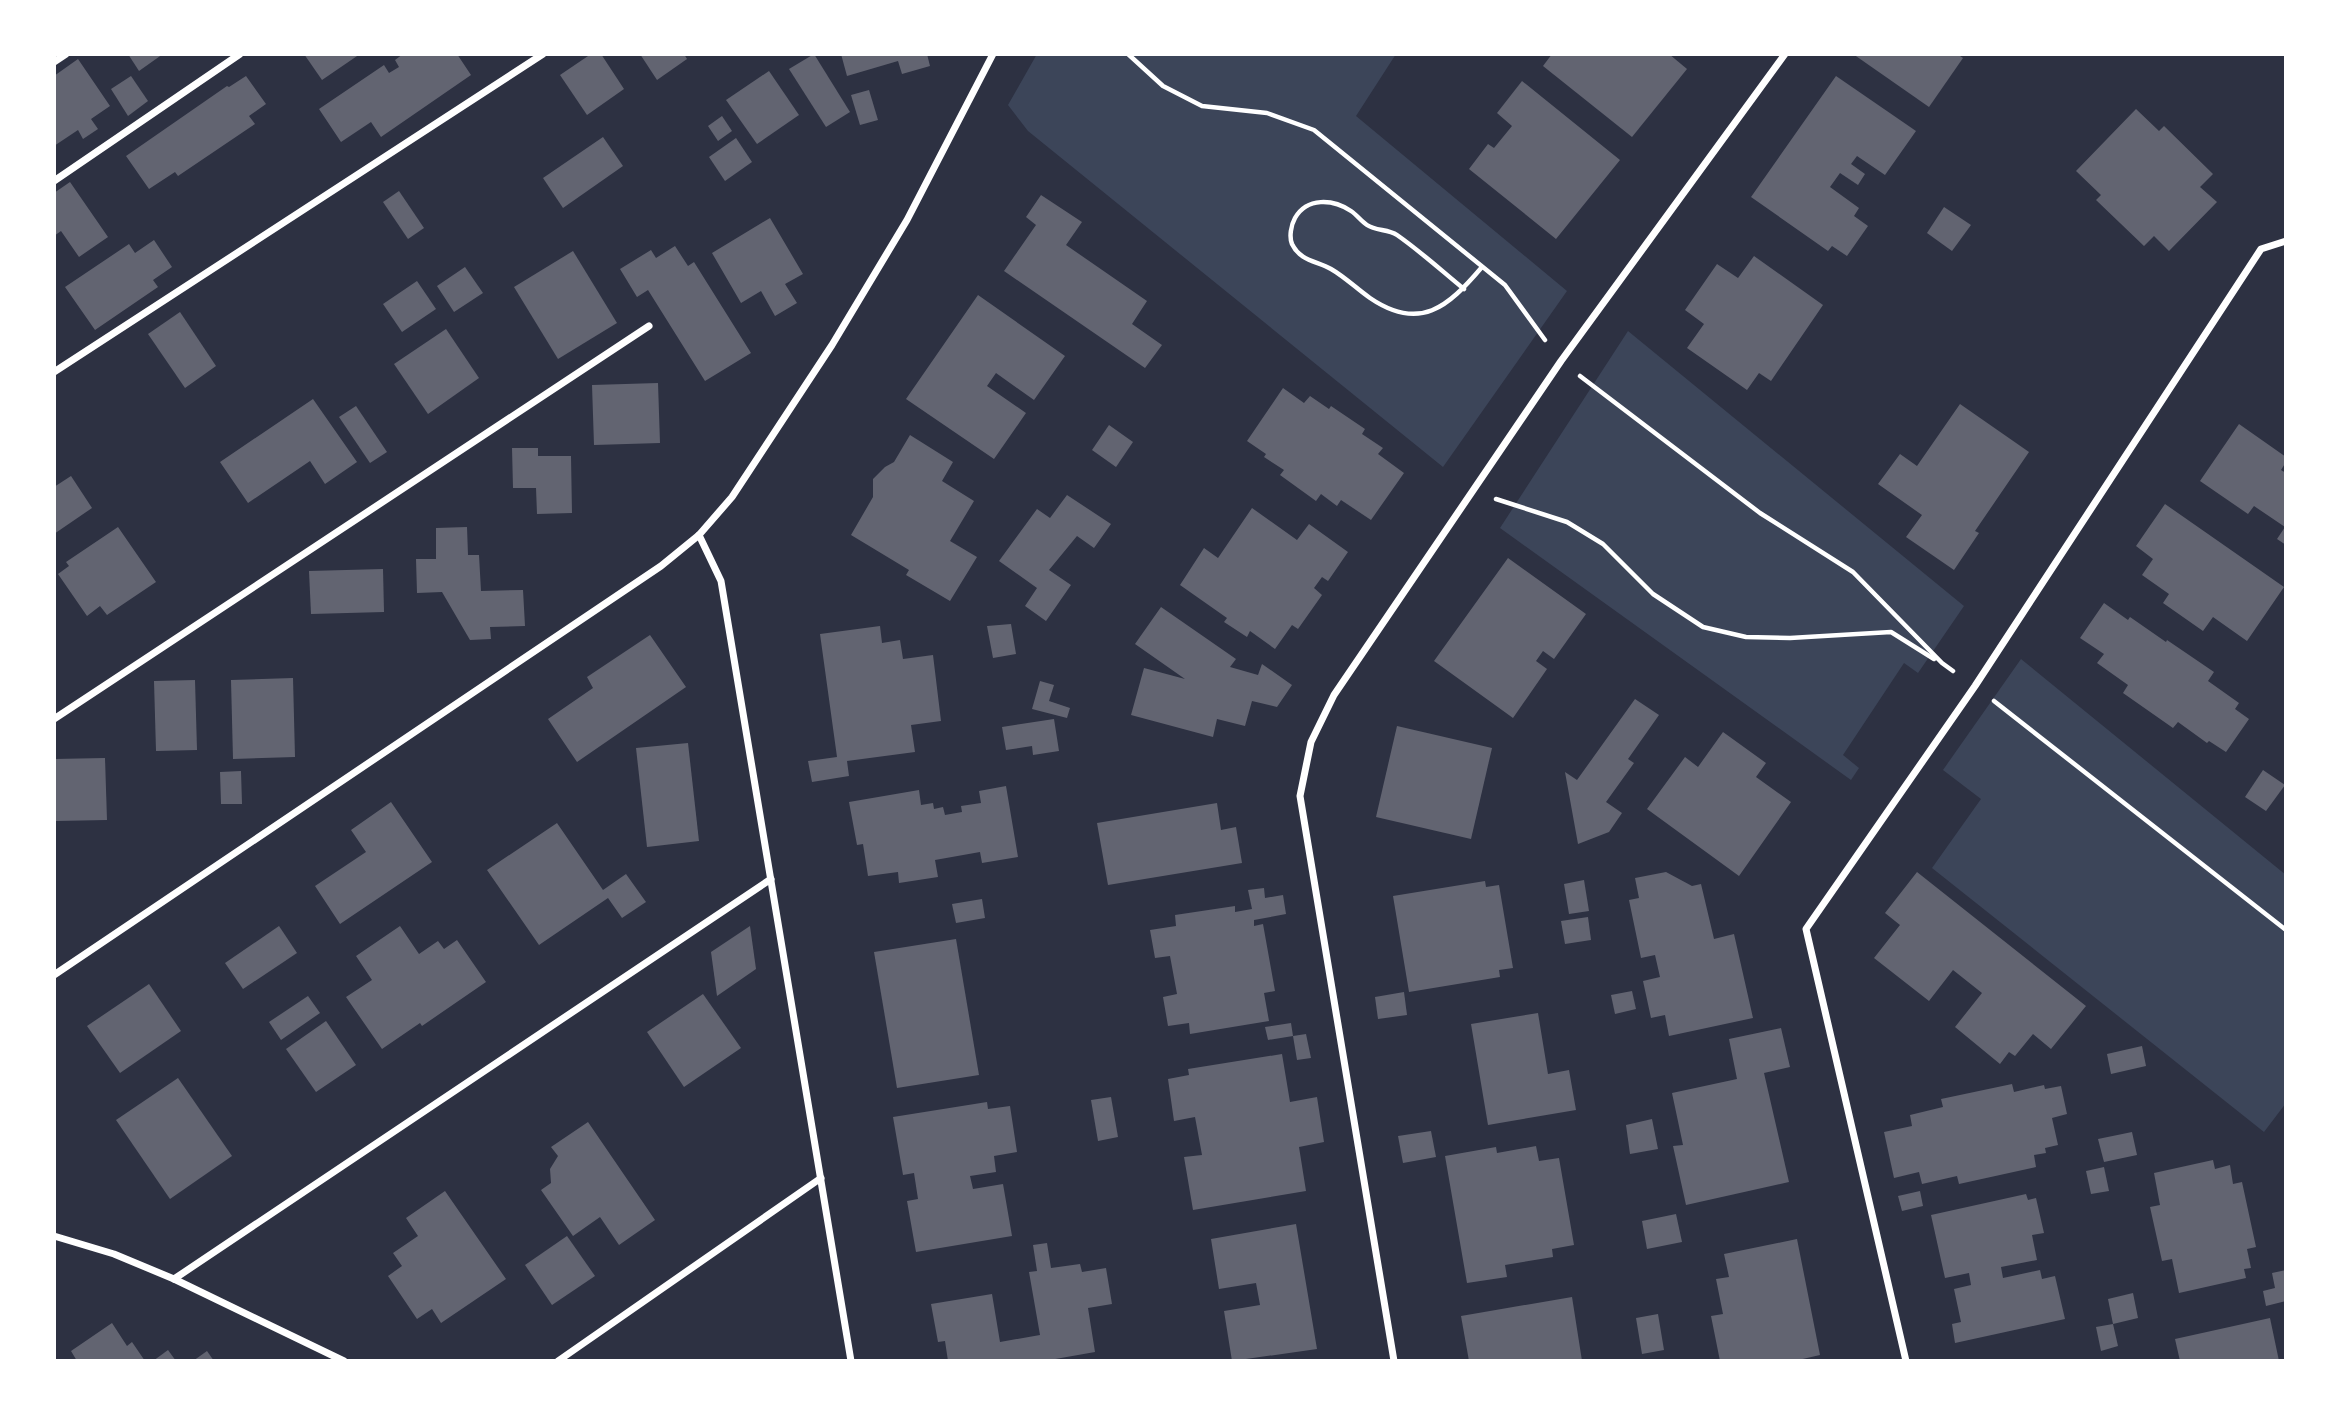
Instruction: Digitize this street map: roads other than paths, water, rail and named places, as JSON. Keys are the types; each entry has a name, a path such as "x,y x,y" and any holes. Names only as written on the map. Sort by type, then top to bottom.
{"street":[{"path":"54,62 66,54"},
{"path":"54,181 240,54"},
{"path":"54,372 543,54"},
{"path":"54,975 661,566 699,535 732,497 832,345 907,220 993,54"},
{"path":"1394,1361 1300,796 1311,742 1334,695 1560,361 1785,54"},
{"path":"1906,1361 1806,929 1975,686 2261,249 2286,242"},
{"path":"54,719 649,326"},
{"path":"699,535 721,581 851,1361"},
{"path":"174,1279 771,879"},
{"path":"558,1361 821,1178"},
{"path":"54,1236 114,1254 174,1279 344,1361"}]}
